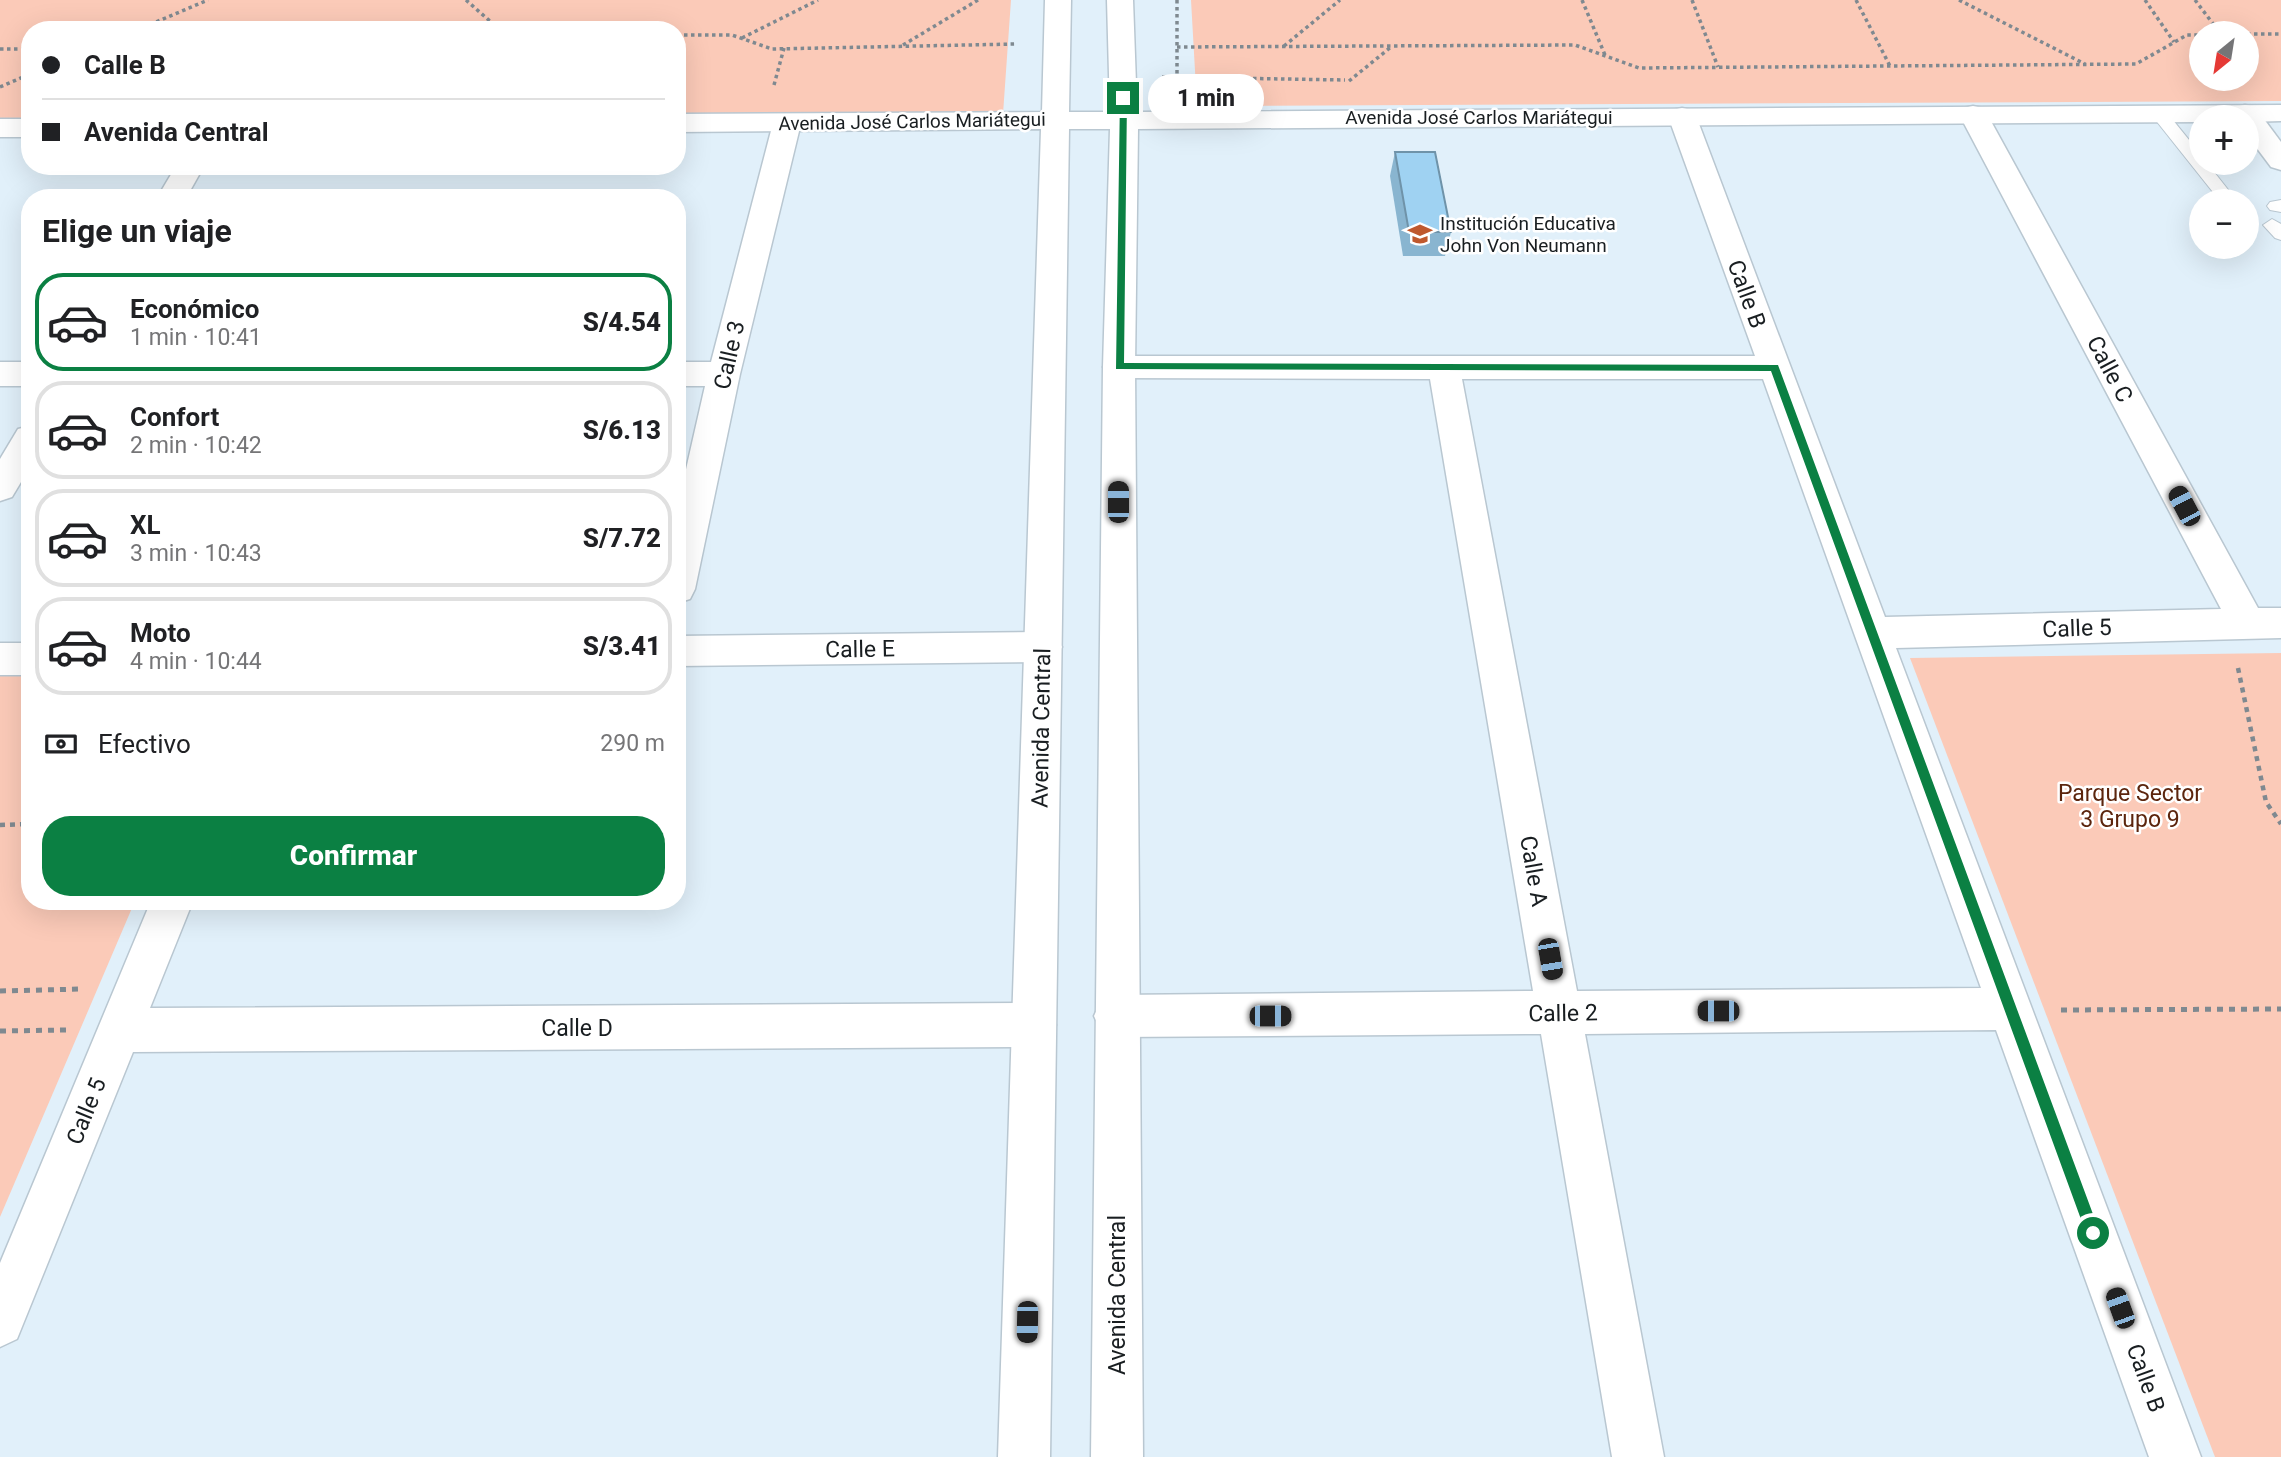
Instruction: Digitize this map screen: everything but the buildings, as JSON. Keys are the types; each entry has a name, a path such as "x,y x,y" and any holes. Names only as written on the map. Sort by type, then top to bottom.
{"street":[{"name":"Avenida Central","path":"1024,1457 1058,0"},
{"name":"Avenida Central","path":"1117,1457 1119,367 1124,120 1120,0"},
{"name":"Avenida José Carlos Mariátegui","path":"686,123 2189,113"},
{"name":"Avenida José Carlos Mariátegui","path":"2259,113 2281,113"},
{"name":"Calle C","path":"1973,114 2264,623"},
{"name":"Calle B","path":"1682,116 2175,1457"},
{"name":"Calle 3","path":"686,548 724,374 787,123"},
{"path":"0,128 21,128"},
{"path":"2259,132 2281,161"},
{"path":"1119,367 1774,368"},
{"name":"Calle A","path":"1444,367 1638,1457"},
{"path":"0,374 21,374"},
{"path":"686,374 724,374"},
{"path":"0,488 21,453"},
{"name":"Calle 5","path":"1872,633 2264,623"},
{"name":"Calle E","path":"686,651 1043,647"},
{"path":"0,659 21,659"},
{"name":"Calle 5","path":"0,1322 169,910"},
{"name":"Calle 2","path":"1116,1016 2010,1009"},
{"name":"Calle D","path":"120,1030 1034,1025"}],"lane":[{"path":"2158,113 2219,189"}],"path":[{"path":"158,21 208,0"},
{"path":"466,0 490,21"},
{"path":"741,38 818,0"},
{"path":"901,46 978,0"},
{"path":"1177,0 1177,119"},
{"path":"1284,46 1340,0"},
{"path":"1582,0 1605,56"},
{"path":"1692,0 1718,67"},
{"path":"1856,0 1890,66"},
{"path":"1959,0 2086,64"},
{"path":"2145,0 2174,42"},
{"path":"2196,0 2211,21"},
{"path":"2259,34 2281,34"},
{"path":"686,35 732,35 772,49 1020,44"},
{"path":"1177,47 1575,45 1639,68 2136,64 2189,35"},
{"path":"0,49 21,49"},
{"path":"0,87 21,79"},
{"path":"2264,623 2236,658 2266,802 2281,824"},
{"path":"0,825 21,824"},
{"path":"0,990 137,988"},
{"path":"2010,1009 2281,1009"},
{"path":"0,1031 120,1030"}],"green space":[{"path":"0,0 1011,0 1003,114 686,116 686,21 21,21 21,118 0,118"},
{"path":"1191,0 2281,0 2281,101 1197,106"},
{"name":"Parque Sector 3 Grupo 9","path":"2281,653 2281,1457 2215,1457 1910,658"},
{"path":"0,670 21,670 21,910 131,910 0,1217"}],"place":[{"name":"Institución Educativa John Von Neumann","path":"1420,234"}],"route":[{"path":"1123,98 1119,367 1774,368 2093,1233"}]}
